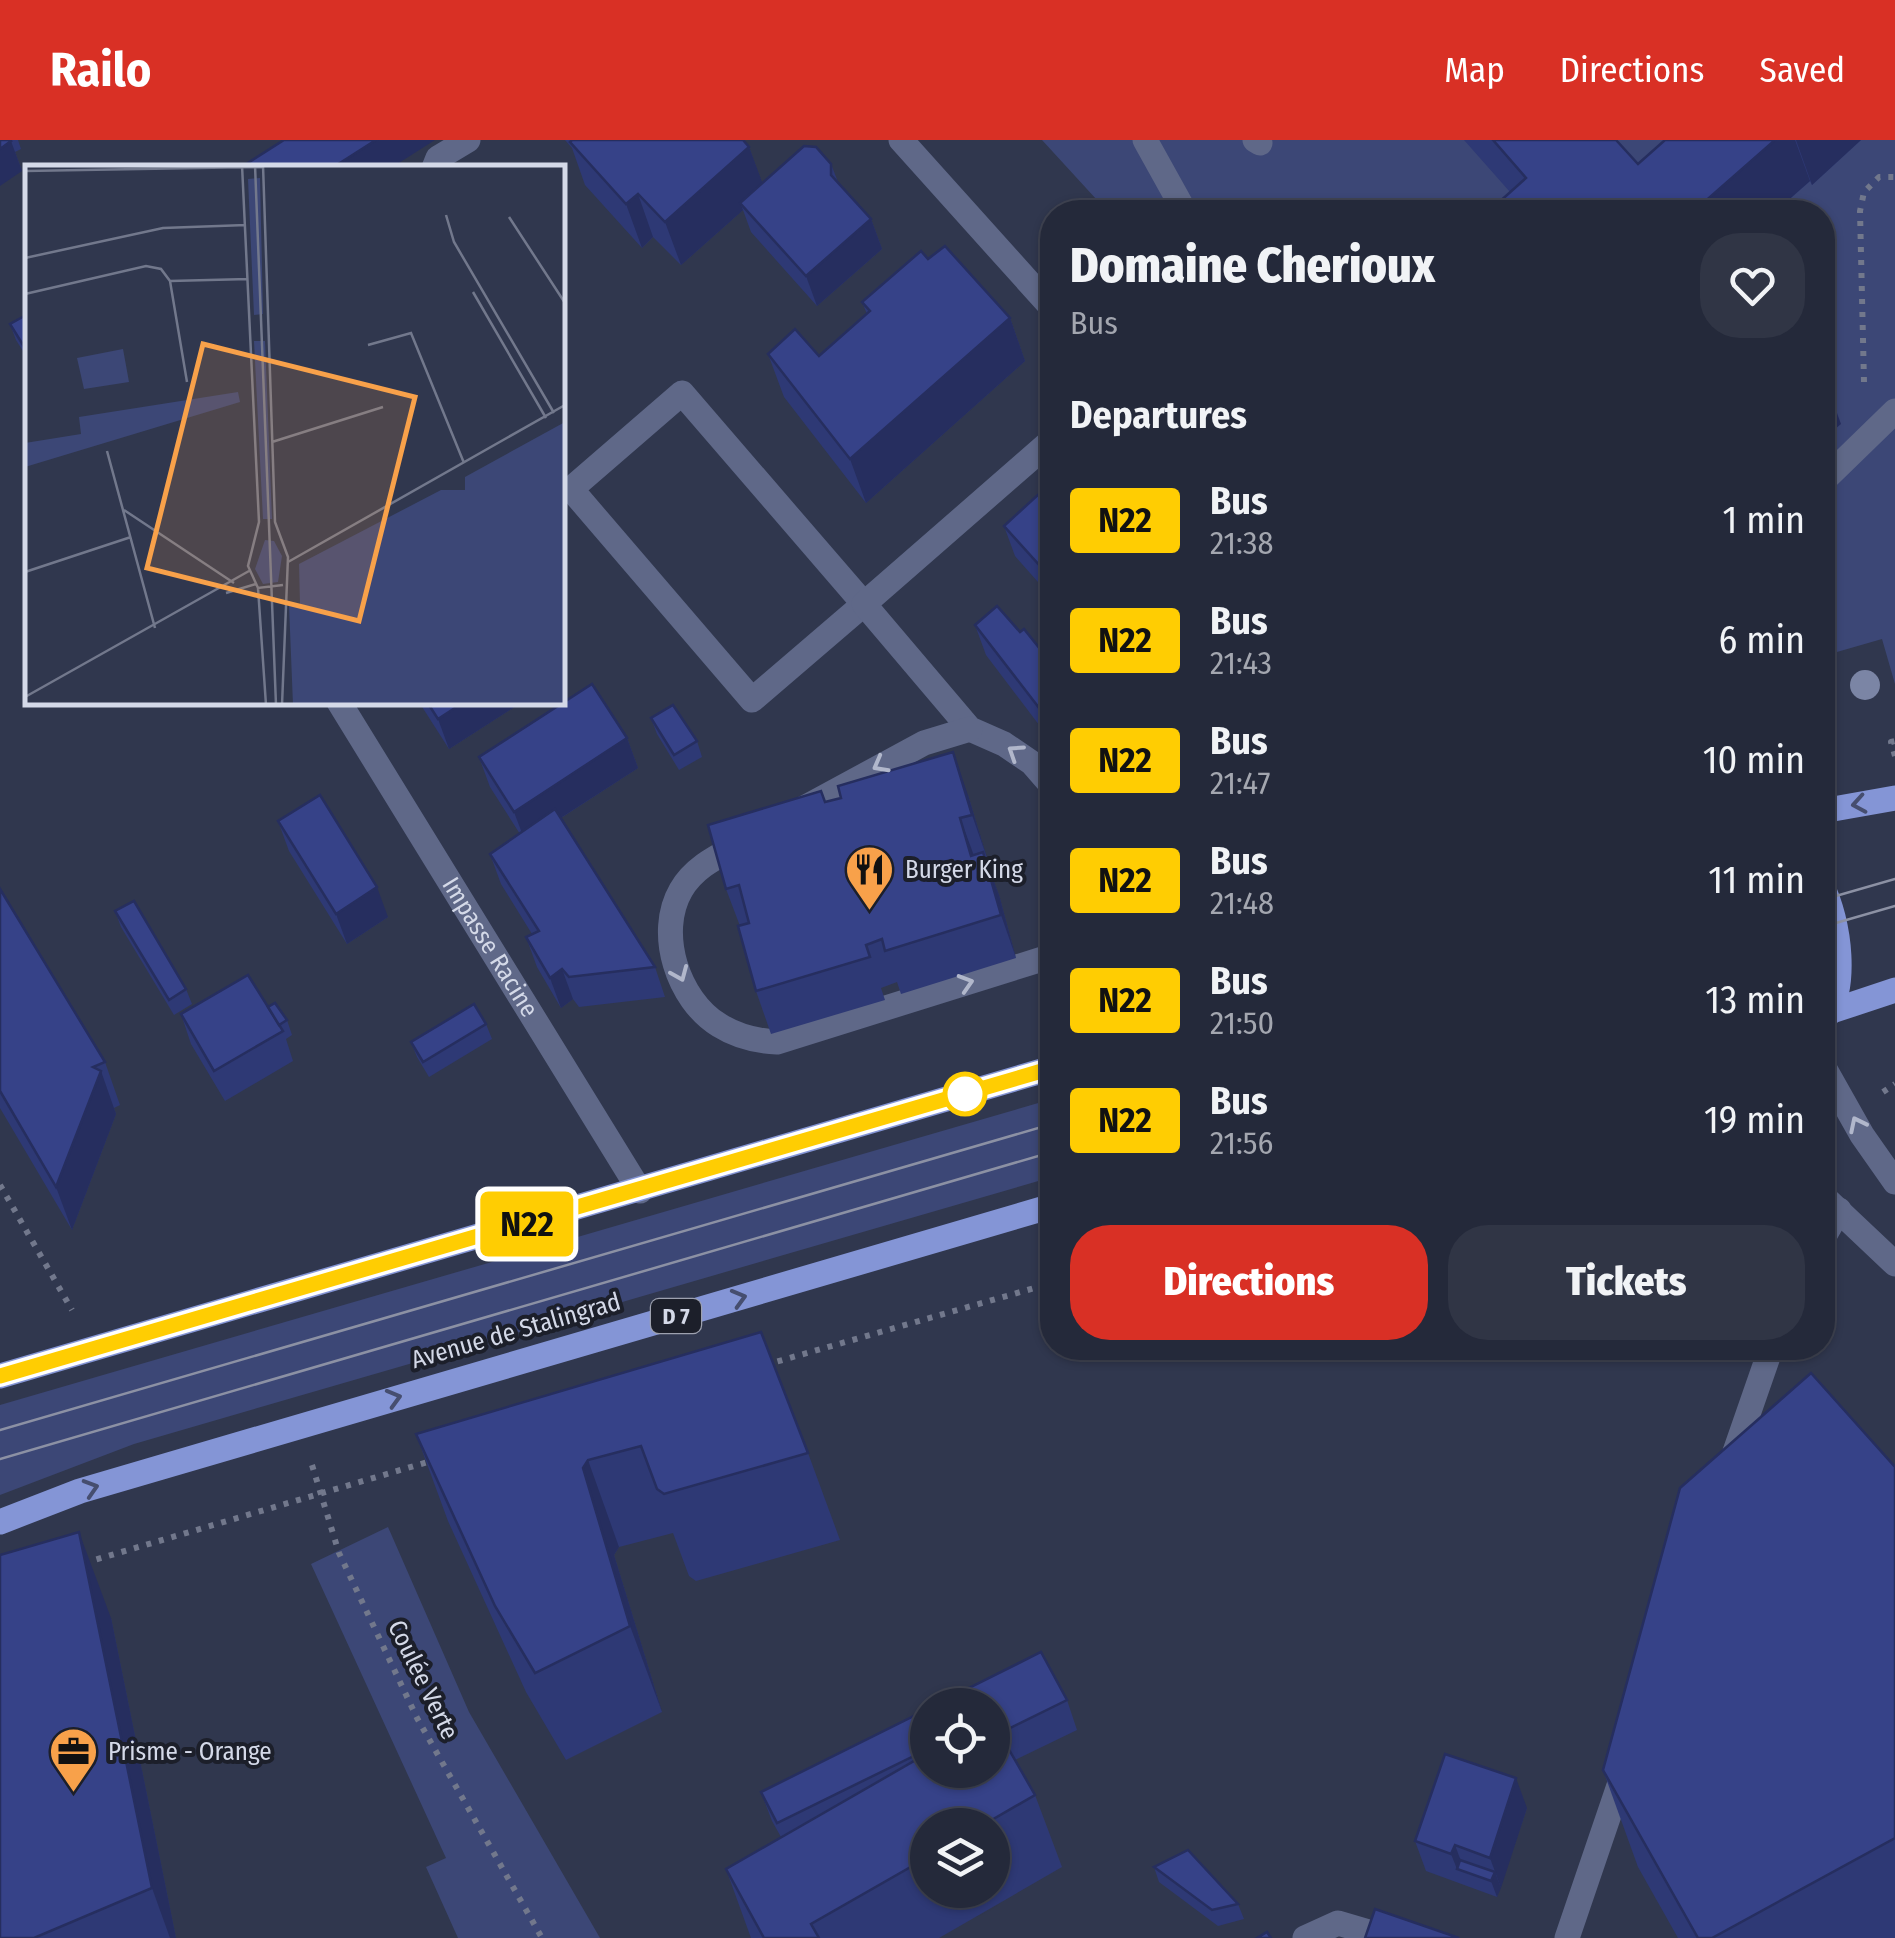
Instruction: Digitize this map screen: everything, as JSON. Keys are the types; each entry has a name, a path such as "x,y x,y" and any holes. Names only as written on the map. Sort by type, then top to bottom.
{"main road":[{"path":"1835,809 1895,798"},
{"path":"1835,934 1840,952 1835,977"},
{"path":"1835,1014 1895,990"},
{"path":"0,1376 1040,1072"},
{"name":"Avenue de Stalingrad","path":"0,1522 80,1491 1040,1210"}],"street":[{"path":"435,165 438,158 468,140"},
{"path":"901,140 1040,295"},
{"path":"1146,140 1178,200"},
{"path":"1040,450 864,604 752,700 570,490 682,393 864,604 970,729 1004,744 1040,772"},
{"path":"1835,469 1895,410"},
{"name":"Impasse Racine","path":"341,705 640,1191"},
{"path":"970,729 924,742 892,758 699,867 679,892 672,910 673,956 694,1002 716,1024 740,1036 778,1042 1040,960"},
{"path":"1835,1087 1895,1182"},
{"path":"1835,1206 1895,1264"},
{"path":"1720,1495 1766,1360"},
{"path":"1567,1938 1630,1754"},
{"path":"1305,1938 1338,1923 1389,1938"}],"path":[{"path":"1865,438 1860,211 1864,192 1879,178 1895,177"},
{"path":"1895,740 1891,742 1895,756"},
{"path":"0,1185 95,1350"},
{"path":"752,1369 1040,1286"},
{"name":"Coulée Verte","path":"300,1426 339,1553 416,1718 542,1938"},
{"path":"75,1566 432,1461"}],"shaded area":[{"path":"1042,140 1895,140 1895,684 1882,639 1835,653 1835,200 1097,200"},
{"path":"1040,1102 1040,1180 134,1444 0,1495 0,1405"},
{"path":"388,1527 469,1712 600,1938 458,1938 426,1867 446,1858 311,1564"}],"building":[{"path":"284,140 376,140 337,165 245,165"},
{"path":"572,140 743,140 749,147 665,222 638,194 626,204"},
{"path":"1493,140 1616,140 1638,164 1665,140 1775,140 1707,200 1501,200 1526,178"},
{"path":"804,146 816,147 831,164 831,175 871,219 806,276 740,203"},
{"path":"945,246 1010,318 850,459 768,354 795,329 819,356 870,311 862,302 921,251 928,259"},
{"path":"25,316 25,348 10,324"},
{"path":"1040,493 1040,566 1004,526"},
{"path":"997,606 1040,649 1040,709 975,625"},
{"path":"592,684 627,738 514,812 479,757"},
{"path":"429,705 459,705 438,719"},
{"path":"673,705 697,741 674,755 651,718"},
{"name":"Burger King","path":"953,752 972,815 960,818 971,856 983,852 1001,915 885,951 882,939 866,945 870,957 756,991 738,926 749,923 739,885 726,889 708,825 821,791 825,802 841,798 838,786"},
{"path":"320,795 377,887 336,914 278,821"},
{"path":"555,809 655,967 569,977 562,969 550,978 526,937 539,931 490,854"},
{"path":"0,889 105,1062 93,1067 101,1071 56,1187 0,1091"},
{"path":"134,901 186,989 169,1000 115,911"},
{"path":"248,975 283,1031 214,1071 181,1014"},
{"path":"275,1003 287,1020 279,1025 268,1007"},
{"path":"474,1004 486,1024 423,1062 411,1042"},
{"path":"761,1332 808,1453 664,1494 657,1489 641,1446 588,1460 583,1468 630,1626 535,1673 495,1606 416,1434"},
{"path":"1811,1373 1895,1467 1895,1838 1712,1938 1698,1938 1603,1770 1680,1488"},
{"name":"Prisme - Orange","path":"79,1532 152,1888 34,1938 0,1938 0,1555"},
{"path":"1041,1652 1067,1700 1010,1728 1010,1688 969,1688"},
{"path":"910,1718 910,1758 777,1823 761,1792"},
{"path":"1010,1751 1035,1795 1010,1809 910,1808 910,1867 811,1924 819,1938 764,1938 726,1869 910,1763 910,1788 1010,1788"},
{"path":"1445,1754 1516,1778 1490,1858 1455,1845 1451,1854 1415,1841"},
{"path":"1188,1850 1238,1904 1212,1910 1154,1867"},
{"path":"1460,1860 1495,1872 1491,1881 1457,1869"},
{"path":"1375,1909 1459,1938 1365,1938"}],"tram line":[{"path":"1835,896 1895,879"},
{"path":"1835,923 1895,906"},
{"path":"0,1430 1040,1127"},
{"path":"0,1459 1040,1156"}],"bus line":[{"name":"N22","path":"0,1376 1040,1072"}],"place":[{"name":"Burger King","path":"870,912"},
{"name":"Prisme - Orange","path":"73,1794"}]}
